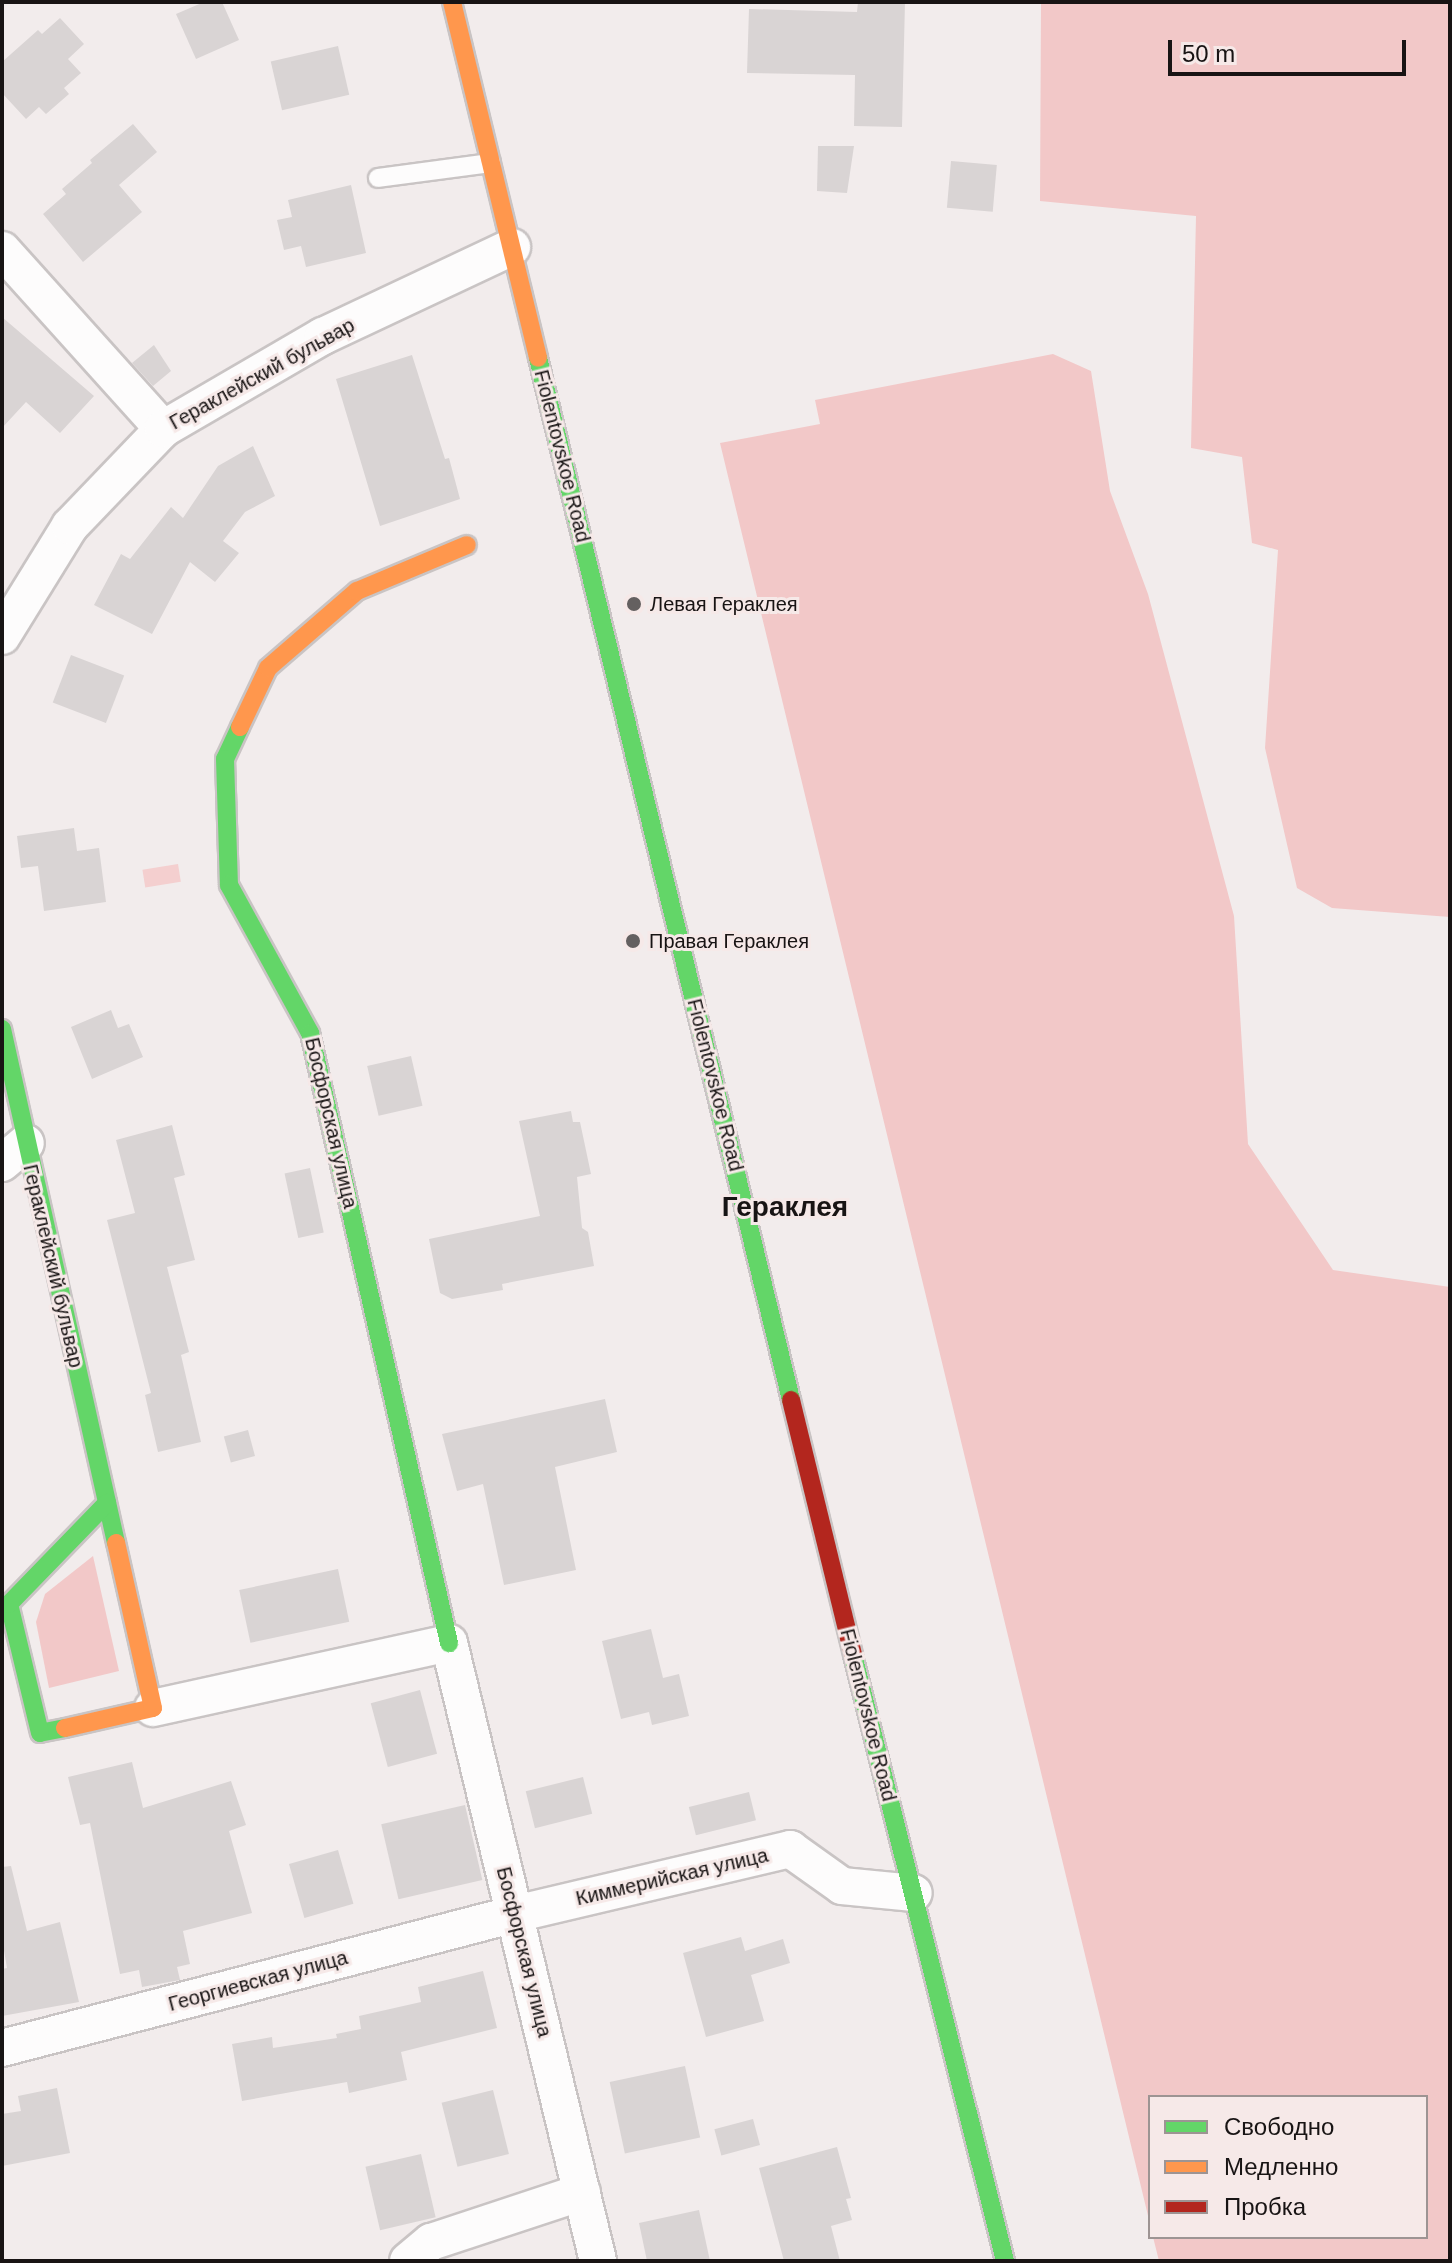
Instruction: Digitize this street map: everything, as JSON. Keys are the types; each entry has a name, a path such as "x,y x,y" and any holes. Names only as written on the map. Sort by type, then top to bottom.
{"street":[{"name":"Fiolentovskoe Road","path":"452,2 1005,2261"},
{"name":"Гераклейский бульвар","path":"2,635 70,526 163,429 323,336 512,247"},
{"path":"2,250 163,429"},
{"name":"Босфорская улица","path":"467,545 357,591 268,668 225,759 229,885 310,1033 449,1643 598,2261"},
{"name":"Гераклейский бульвар","path":"2,1029 14,1153 107,1503 153,1708"},
{"path":"107,1503 6,1605 40,1733 449,1643"},
{"name":"Киммерийская улица","path":"515,1914 790,1849 842,1886 914,1893"},
{"name":"Георгиевская улица","path":"2,2048 515,1914"},
{"path":"408,2261 431,2242 582,2192"}],"lane":[{"path":"378,178 491,163"}],"shaded area":[{"path":"1041,2 1450,2 1450,917 1332,908 1297,888 1265,748 1278,550 1252,543 1242,457 1191,448 1196,216 1040,201"},
{"path":"1053,354 1091,371 1110,491 1148,594 1234,916 1248,1144 1333,1270 1450,1287 1450,2261 1159,2261 1154,2239 1428,2239 1428,2095 1148,2095 1148,2216 720,443 820,424 815,400"},
{"path":"178,864 181,882 145,887 142,870"},
{"path":"93,1556 119,1671 49,1688 36,1622 45,1594"}],"building":[{"path":"204,2 222,2 239,40 196,59 176,14"},
{"path":"858,2 905,2 902,127 854,126 855,75 747,73 749,9 857,12"},
{"path":"60,18 84,44 68,59 81,73 64,88 69,94 46,114 39,107 26,119 2,93 2,62 38,30 42,34"},
{"path":"338,46 349,95 282,110 271,62"},
{"path":"133,124 157,152 119,185 142,212 83,262 43,214 66,194 62,189 92,163 90,160"},
{"path":"818,146 854,146 847,193 817,191"},
{"path":"951,161 997,165 993,212 947,208"},
{"path":"351,185 366,253 306,267 301,246 284,250 277,220 292,217 288,200"},
{"path":"2,317 94,396 60,433 26,402 2,428"},
{"path":"154,345 171,371 153,386 132,363"},
{"path":"412,355 445,459 449,458 460,499 380,526 336,379"},
{"path":"253,446 275,496 245,512 223,541 239,553 215,582 190,562 152,634 94,605 121,554 130,559 171,507 183,518 218,466"},
{"path":"71,655 124,675 106,723 53,703"},
{"path":"74,828 77,851 99,848 106,902 44,911 38,866 21,868 17,836"},
{"path":"111,1010 118,1028 129,1024 143,1057 92,1079 71,1027"},
{"path":"411,1056 422,1106 379,1116 367,1066"},
{"path":"571,1111 573,1122 580,1122 591,1174 577,1177 582,1228 588,1232 594,1266 502,1284 503,1290 452,1299 440,1293 429,1239 540,1216 519,1121"},
{"path":"172,1125 185,1175 174,1178 195,1260 167,1267 189,1352 181,1355 201,1442 158,1452 145,1395 151,1393 107,1220 135,1213 116,1140"},
{"path":"310,1168 324,1233 298,1238 285,1173"},
{"path":"605,1399 617,1452 555,1467 576,1570 504,1585 483,1484 457,1491 442,1434"},
{"path":"248,1430 255,1456 231,1463 224,1436"},
{"path":"338,1569 349,1622 250,1643 239,1590"},
{"path":"651,1629 663,1678 679,1674 689,1716 652,1725 649,1712 621,1719 602,1641"},
{"path":"420,1690 437,1754 388,1767 371,1703"},
{"path":"132,1762 143,1808 231,1781 246,1825 229,1831 252,1913 183,1931 190,1964 177,1967 180,1980 142,1987 139,1970 120,1974 90,1823 80,1825 68,1777"},
{"path":"583,1777 592,1814 535,1828 526,1791"},
{"path":"749,1792 756,1820 696,1835 689,1807"},
{"path":"465,1805 482,1880 399,1899 381,1824"},
{"path":"338,1850 353,1904 304,1918 289,1864"},
{"path":"11,1866 27,1931 60,1922 79,2002 2,2016 2,1969 7,1968 2,1939 2,1867"},
{"path":"741,1937 745,1951 783,1939 790,1963 751,1975 764,2021 706,2037 683,1953"},
{"path":"483,1971 497,2028 401,2052 407,2080 349,2093 347,2082 242,2101 232,2044 272,2037 273,2048 337,2038 336,2034 361,2029 359,2016 421,2002 418,1987"},
{"path":"685,2066 700,2137 625,2153 610,2082"},
{"path":"57,2088 70,2153 2,2166 2,2114 21,2111 18,2096"},
{"path":"493,2090 509,2154 458,2167 442,2103"},
{"path":"753,2119 760,2145 721,2155 714,2129"},
{"path":"837,2147 851,2198 846,2199 852,2220 831,2226 840,2261 784,2261 759,2168"},
{"path":"421,2154 436,2217 380,2230 365,2167"},
{"path":"699,2210 710,2261 647,2261 639,2223"}],"traffic: fast":[{"path":"538,358 791,1400"},
{"path":"240,727 225,759 229,885 310,1033 449,1643"},
{"path":"2,1029 116,1543"},
{"path":"65,1728 40,1733 9,1604 107,1503"},
{"path":"853,1655 1005,2261"}],"traffic: slow":[{"path":"452,2 538,358"},
{"path":"240,727 268,668 357,591 467,545"},
{"path":"65,1728 153,1708 116,1543"}],"traffic: jam":[{"path":"791,1400 853,1655"}],"place":[{"name":"Левая Гераклея","path":"634,604"},
{"name":"Правая Гераклея","path":"633,941"}],"district":[{"name":"Гераклея","path":"785,1207"}]}
